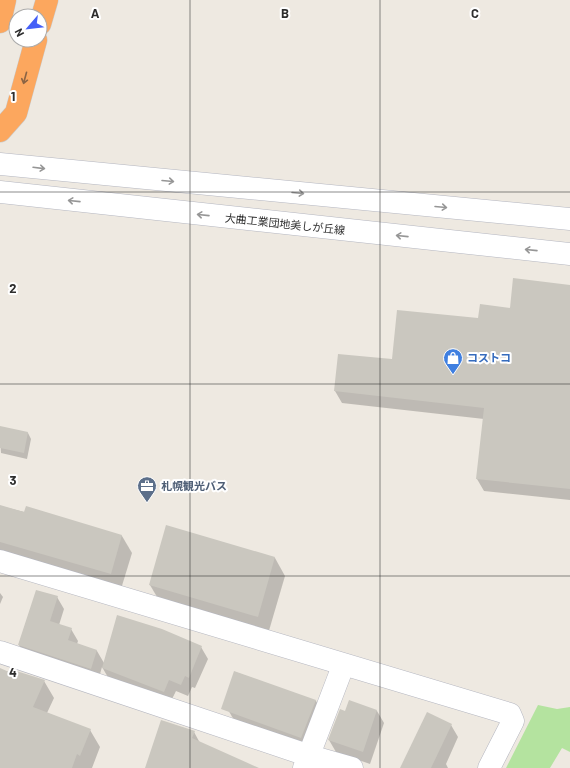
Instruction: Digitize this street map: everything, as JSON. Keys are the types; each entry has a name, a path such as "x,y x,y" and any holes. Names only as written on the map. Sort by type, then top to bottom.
{"highway":[{"path":"0,22 5,0"},
{"path":"0,131 16,113 34,48"}],"main road":[{"path":"0,164 570,219"},
{"name":"大曲工業団地美しが丘線","path":"0,192 570,254"},
{"path":"0,561 343,666 510,714 513,721 489,768"},
{"path":"0,652 307,762 352,768"},
{"path":"307,762 343,666"}],"green space":[{"path":"538,705 557,709 570,707 570,752 562,748 550,768 506,768"}],"building":[{"name":"コストコ","path":"513,278 570,285 570,489 476,479 484,408 334,391 338,354 392,359 397,310 478,318 480,304 510,308"},
{"path":"0,426 28,432 24,453 0,448"},
{"path":"0,505 24,512 26,506 122,535 111,574 0,542"},
{"path":"166,525 275,557 258,617 149,585"},
{"path":"36,590 58,596 50,621 72,628 68,640 97,650 91,669 18,645"},
{"path":"117,615 162,629 202,646 189,678 185,676 181,685 169,680 164,692 102,668"},
{"path":"0,668 9,672 10,669 45,680 33,707 91,729 80,756 77,754 72,768 0,768"},
{"path":"234,671 316,700 301,738 221,709"},
{"path":"349,700 377,710 363,752 328,740 340,709 345,711"},
{"path":"427,712 452,724 431,768 400,768"},
{"path":"161,720 195,731 192,738 259,768 145,768"}],"place":[{"name":"コストコ","path":"453,375"},
{"name":"札幌観光バス","path":"147,503"}]}
